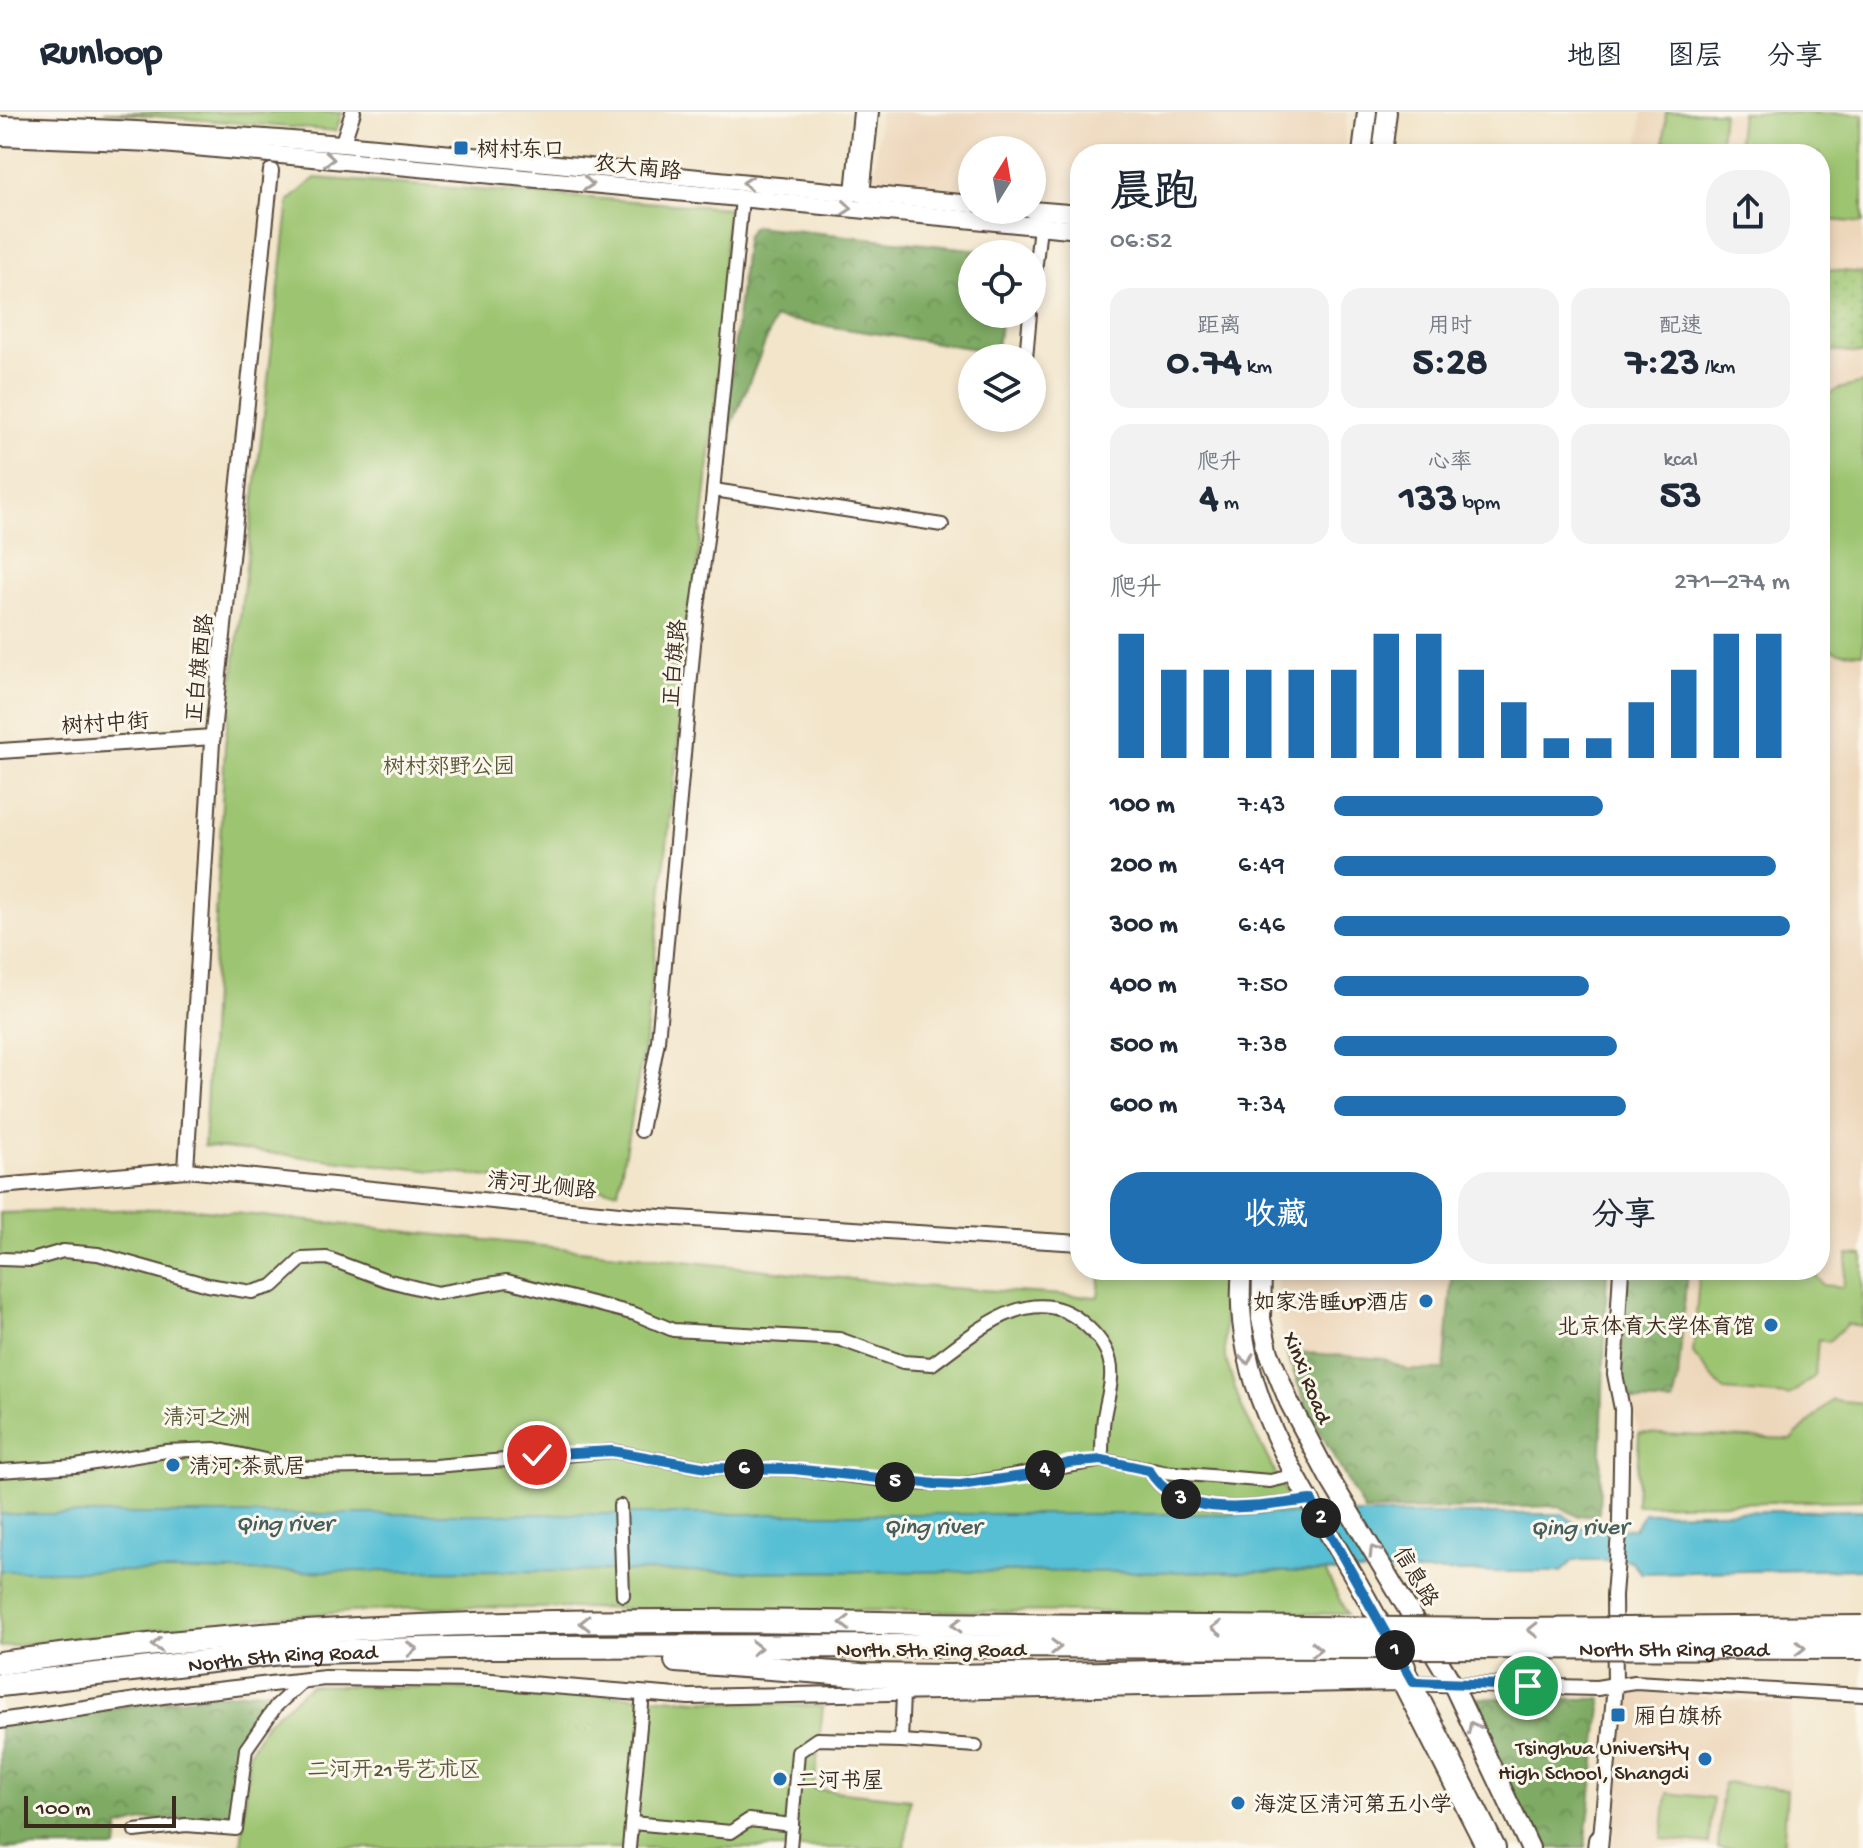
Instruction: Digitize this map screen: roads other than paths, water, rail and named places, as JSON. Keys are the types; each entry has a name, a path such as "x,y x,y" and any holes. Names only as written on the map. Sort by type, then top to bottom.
{"highway":[{"name":"North 5th Ring Road","path":"0,1663 280,1632 470,1624 922,1635 1863,1648"},
{"name":"North 5th Ring Road","path":"0,1685 281,1653 922,1635 1863,1627"},
{"path":"488,1647 861,1675 1405,1677"}],"main road":[{"path":"1363,144 1367,112"},
{"path":"1383,144 1387,112"},
{"name":"农大南路","path":"0,125 80,127 342,145 958,203"},
{"name":"农大南路","path":"0,137 168,144 1070,229"},
{"path":"1046,211 1070,213"},
{"path":"1242,1280 1240,1311 1248,1367 1296,1475 1372,1608 1496,1848"},
{"name":"Xinxi Road","path":"1262,1280 1261,1319 1269,1353 1300,1424 1340,1495"},
{"name":"信息路","path":"1340,1495 1452,1683 1530,1848"}],"street":[{"path":"342,145 353,112"},
{"path":"858,193 861,112"},
{"path":"858,193 871,112"},
{"name":"正白旗西路","path":"186,1170 213,737 271,171"},
{"name":"正白旗路","path":"641,1131 658,1041 696,622 714,490 742,199"},
{"path":"1039,240 1040,226"},
{"path":"714,490 942,525"},
{"name":"树村中街","path":"0,751 213,737"},
{"name":"清河北侧路","path":"0,1186 186,1170 629,1215 1070,1242"},
{"path":"0,1259 32,1260 63,1251 98,1254 208,1285 252,1292 273,1286 290,1266 302,1259 327,1258 386,1280 437,1293 507,1281 635,1314 673,1330 839,1339 903,1362 932,1364 997,1317 1034,1304 1070,1313 1094,1332 1110,1358 1112,1376 1103,1420 1102,1460"},
{"path":"1598,1845 1615,1685 1614,1595 1620,1521 1622,1409 1615,1374 1620,1280"},
{"path":"0,1471 76,1466 166,1451 215,1449 301,1468 435,1466 612,1451 707,1468 793,1469 910,1483 960,1485 1102,1460 1149,1470 1270,1481 1296,1475"},
{"path":"1149,1470 1159,1487 1193,1505 1259,1506 1309,1497"},
{"path":"620,1506 623,1588"},
{"path":"0,1721 163,1696 303,1681 479,1680 689,1697 903,1694 1405,1677 1452,1683 1597,1688 1635,1682 1863,1695"},
{"path":"1405,1677 1484,1848"},
{"path":"135,1831 186,1825 236,1829 246,1749 276,1706 303,1681"},
{"path":"629,1848 643,1693"},
{"path":"901,1741 903,1694"},
{"path":"790,1848 798,1752 817,1739 976,1746"},
{"path":"632,1823 731,1832 749,1820 792,1825"}],"water":[{"name":"Qing river","path":"1863,1510 1863,1569 1641,1573 1630,1560 1574,1560 1561,1572 0,1571 0,1514 1563,1514 1579,1527 1634,1529 1644,1513"}],"place":[{"name":"树村东口","path":"461,148"},
{"name":"如家浩睡UP酒店","path":"1426,1301"},
{"name":"北京体育大学体育馆","path":"1771,1325"},
{"name":"清河·茶贰居","path":"173,1465"},
{"name":"厢白旗桥","path":"1618,1715"},
{"name":"Tsinghua University High School, Shangdi","path":"1705,1759"},
{"name":"二河书屋","path":"780,1779"},
{"name":"海淀区清河第五小学","path":"1238,1803"}],"park label":[{"name":"树村郊野公园","path":"449,765"},
{"name":"清河之洲","path":"207,1416"},
{"name":"二河开21号艺术区","path":"394,1768"}]}
